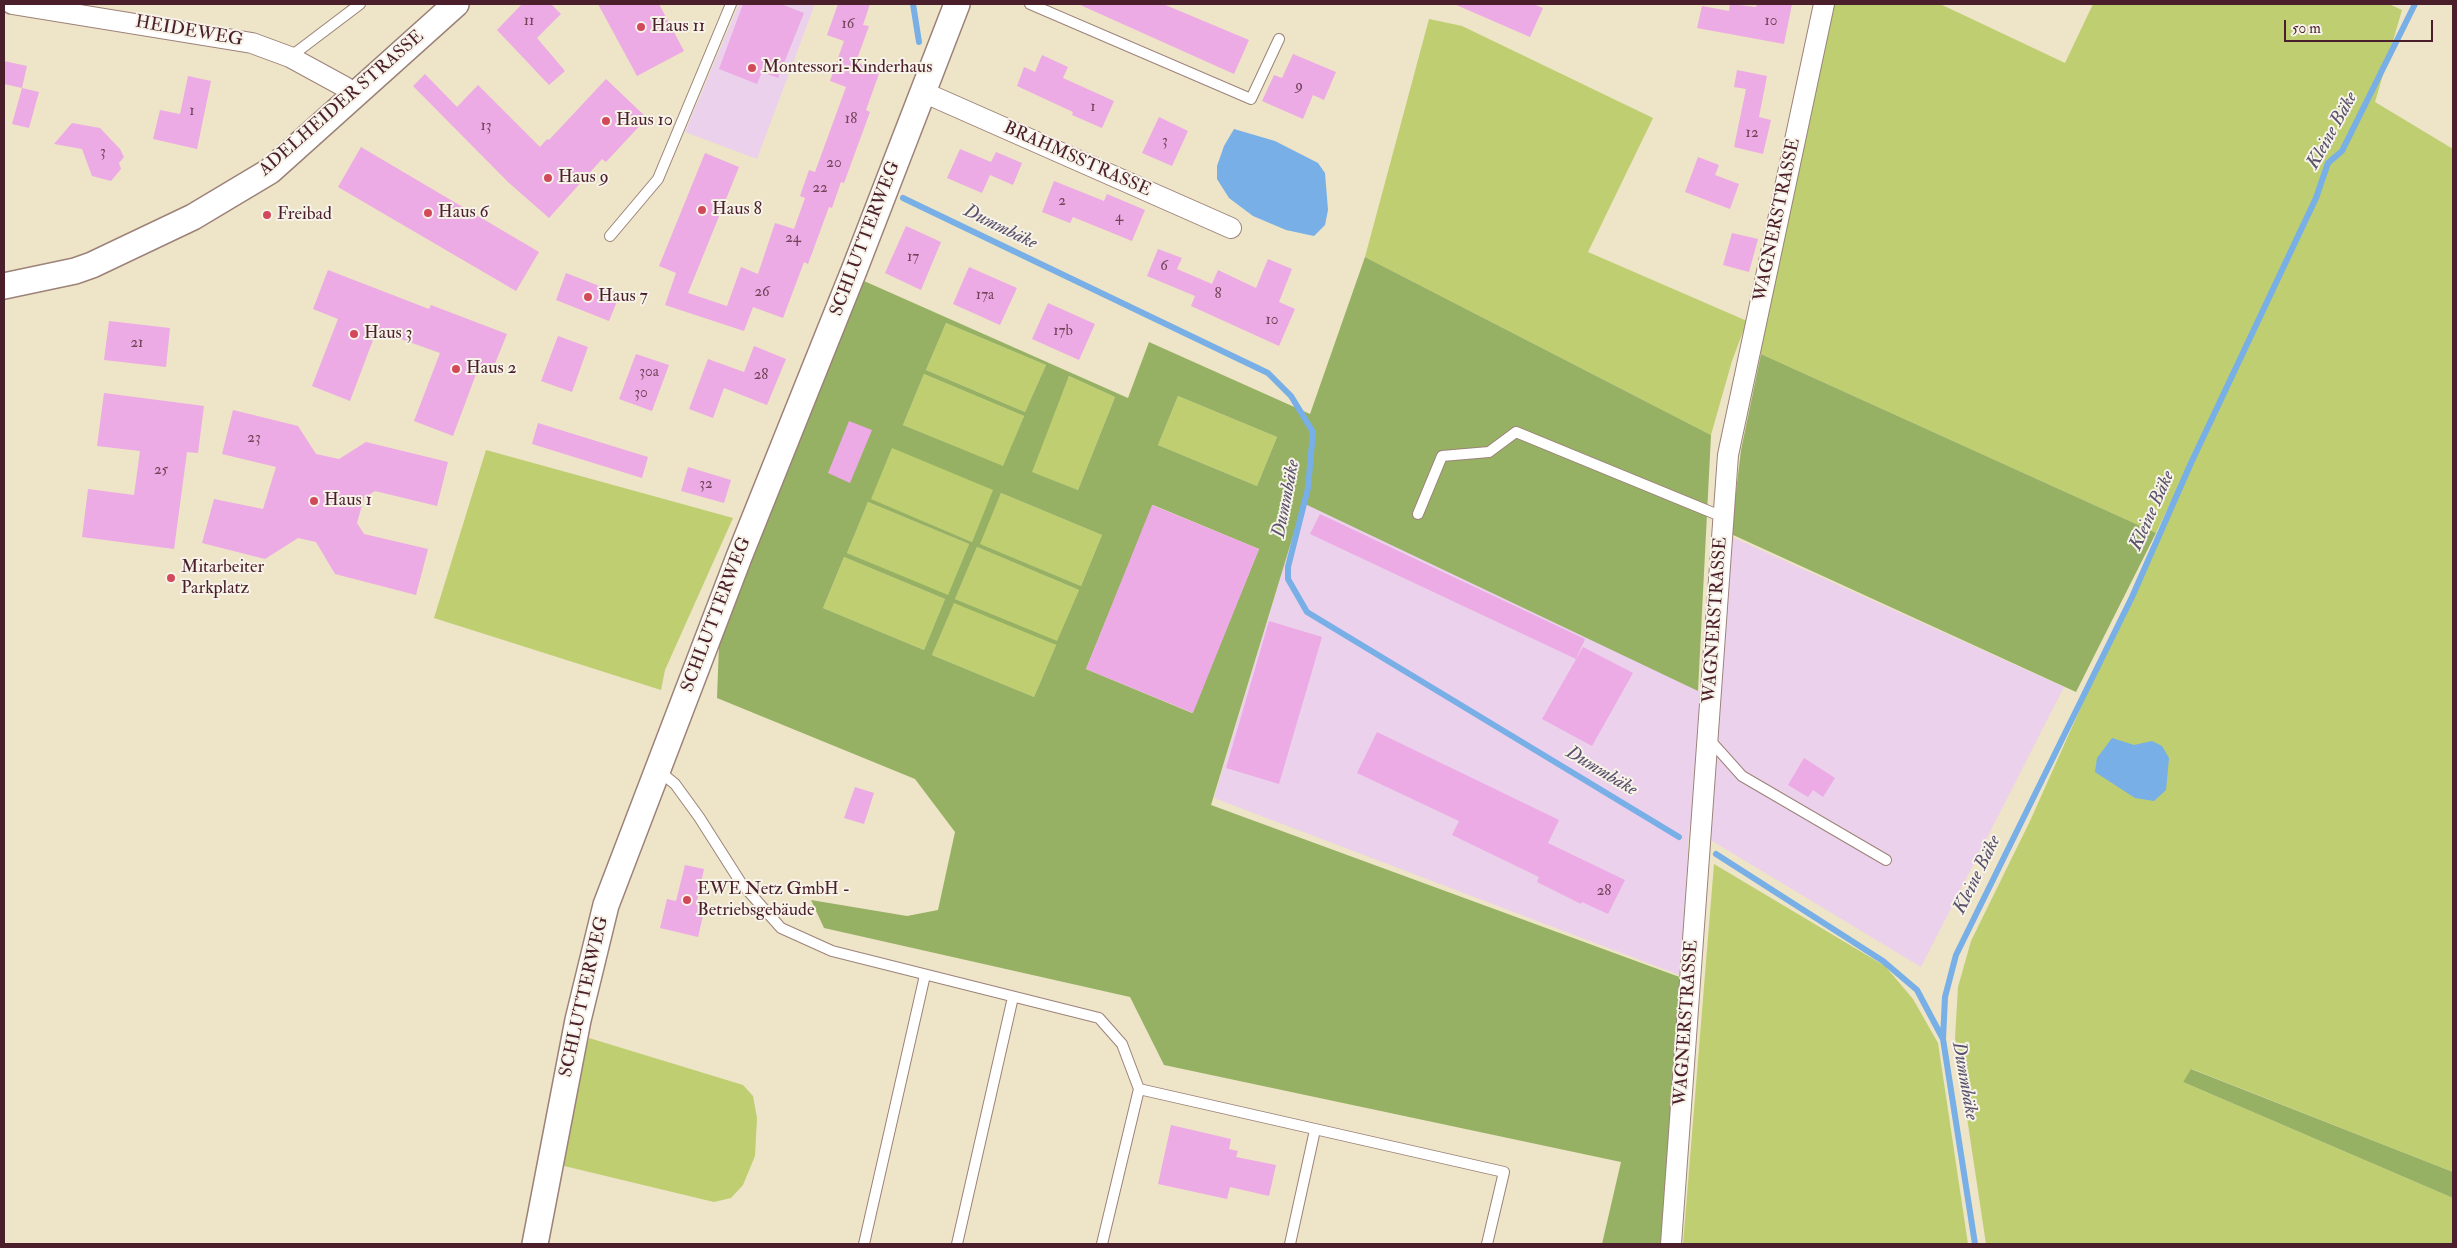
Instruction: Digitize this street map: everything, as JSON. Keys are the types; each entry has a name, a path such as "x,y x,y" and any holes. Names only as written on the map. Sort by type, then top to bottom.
{"street":[{"name":"HEIDEWEG","path":"12,4 252,43 290,57 345,88 353,96"},
{"name":"ADELHEIDER STRASSE","path":"4,286 92,265 193,217 270,171 456,4"},
{"name":"SCHLUTTERWEG","path":"535,1244 578,1020 606,905 957,4"},
{"name":"WAGNERSTRASSE","path":"1671,1244 1728,455 1824,4"},
{"name":"BRAHMSSTRASSE","path":"923,92 1231,228"}],"lane":[{"path":"290,57 360,4"},
{"path":"610,236 658,179 731,4"},
{"path":"1030,4 1251,100 1279,39"},
{"path":"1418,514 1442,456 1489,452 1516,432 1723,517"},
{"path":"1708,737 1742,776 1886,860"},
{"path":"657,770 675,784 700,817 742,883 781,928 832,951 1099,1018 1122,1044 1139,1089 1102,1244"},
{"path":"864,1244 925,975"},
{"path":"957,1244 1012,997"},
{"path":"1139,1089 1504,1172 1487,1244"},
{"path":"1290,1244 1315,1130"}],"shaded area":[{"name":"Montessori-Kinderhaus","path":"739,4 815,4 757,159 685,132"},
{"path":"1303,502 1720,701 1732,537 2064,687 1921,967 1689,827 1682,976 1214,798"}],"green space":[{"path":"1833,4 1940,4 2065,63 2093,4 2389,4 2402,10 2375,102 2453,149 2453,1172 2192,1069 2183,1082 2453,1198 2453,1244 1986,1244 1955,1038 1958,987 1971,941 2030,821 2197,448 2156,533 1761,354 1761,327"},
{"path":"1429,19 1462,26 1653,118 1588,252 1747,321 1732,361 1711,435 1365,257"},
{"path":"1365,257 1711,435 1698,691 1303,503 1211,805 1685,979 1664,1244 1602,1244 1621,1162 1164,1065 1130,997 824,928 811,900 907,916 938,910 955,832 915,779 717,698 719,645 764,526 864,281 1128,398 1149,342 1310,414","holes":["946,323 1046,365 1025,412 926,370","924,374 1024,416 1003,466 903,425","1069,376 1115,397 1078,490 1032,472","1178,396 1277,437 1257,486 1158,445","892,448 993,490 972,542 871,499","1001,493 1102,535 1081,586 980,544","868,502 969,544 948,595 847,553","1153,505 1259,549 1192,713 1086,669","977,547 1079,590 1057,641 955,599","844,557 945,599 924,650 823,608","954,603 1056,645 1034,697 932,655"]},
{"path":"946,323 1046,365 1025,412 926,370"},
{"path":"1761,354 2156,533 2076,692 1731,534 1741,450"},
{"path":"924,374 1024,416 1003,467 903,425"},
{"path":"1069,376 1115,397 1078,490 1031,472"},
{"path":"1178,396 1277,437 1257,486 1158,445"},
{"path":"892,447 994,490 972,542 870,499"},
{"path":"486,450 733,518 665,670 661,690 434,618"},
{"path":"1001,493 1102,535 1081,586 979,544"},
{"path":"868,502 969,544 948,596 847,553"},
{"path":"977,547 1079,590 1057,642 955,599"},
{"path":"844,557 945,599 924,650 823,608"},
{"path":"954,602 1056,645 1034,697 932,655"},
{"path":"1714,864 1885,966 1913,999 1938,1043 1968,1244 1683,1244"},
{"path":"589,1038 743,1085 753,1096 757,1118 755,1156 743,1185 731,1198 714,1202 560,1165"},
{"path":"2191,1069 2453,1172 2453,1198 2183,1082"}],"water":[{"path":"1234,129 1275,141 1318,163 1325,173 1328,210 1325,225 1314,236 1286,230 1253,216 1229,198 1217,179 1217,166 1224,146"},
{"path":"2112,738 2134,745 2152,741 2162,746 2169,758 2166,790 2154,801 2135,798 2095,772 2097,758"}],"building":[{"path":"522,4 551,4 561,14 537,38 565,71 549,85 497,30"},
{"name":"Haus 11","path":"598,4 659,4 684,51 637,76"},
{"path":"743,4 781,4 804,13 778,78 762,72 757,84 719,69"},
{"path":"838,4 870,4 863,25 869,26 856,62 880,71 866,110 870,112 844,183 841,182 832,208 829,207 808,264 804,262 783,318 753,307 744,331 665,305 676,273 659,266 705,153 739,167 688,293 727,306 741,267 758,274 775,223 794,229 805,198 800,196 809,170 815,172 846,87 830,81 844,41 827,35"},
{"path":"1078,4 1163,4 1249,40 1234,74"},
{"path":"1454,4 1533,4 1543,8 1530,37"},
{"path":"1730,4 1756,7 1757,4 1792,4 1784,44 1697,28 1702,6 1729,11"},
{"path":"1293,54 1336,72 1324,100 1313,95 1303,119 1262,101 1274,75 1282,78"},
{"path":"1042,55 1068,67 1063,78 1114,101 1102,128 1072,115 1073,112 1017,86 1024,67 1035,72"},
{"path":"4,61 27,66 22,88 4,84"},
{"path":"1737,70 1767,76 1759,117 1771,120 1763,154 1734,147 1746,89 1734,87"},
{"path":"425,74 457,107 478,85 540,147 547,139 549,140 606,79 647,118 606,162 602,159 549,218 508,182 413,86"},
{"path":"188,76 211,81 197,149 153,139 160,110 180,114"},
{"path":"22,88 39,92 29,128 12,124"},
{"path":"1159,117 1188,131 1172,166 1142,153"},
{"path":"72,123 100,128 120,149 124,157 119,163 121,169 111,181 92,176 82,149 54,144"},
{"name":"Haus 6","path":"361,147 539,252 516,291 338,187"},
{"path":"960,149 991,162 996,152 1022,163 1013,185 990,175 982,193 947,178"},
{"path":"1698,157 1719,165 1715,175 1739,184 1730,209 1685,192"},
{"path":"1054,181 1104,201 1107,194 1145,210 1132,241 1073,217 1070,223 1042,212"},
{"path":"906,226 941,242 921,290 885,273"},
{"path":"1732,233 1758,239 1749,272 1723,265"},
{"path":"1158,249 1182,258 1177,269 1212,284 1218,270 1256,288 1268,259 1292,269 1279,302 1295,309 1279,346 1191,306 1195,296 1147,276"},
{"path":"969,267 1017,288 1000,325 953,304"},
{"path":"328,270 429,309 431,305 507,334 492,371 479,366 453,436 414,421 440,353 390,335 390,337 376,332 350,401 312,386 338,319 313,309"},
{"name":"Haus 7","path":"566,273 620,294 609,321 556,300"},
{"path":"1048,303 1095,324 1079,360 1032,339"},
{"path":"109,321 170,328 166,367 104,360"},
{"path":"558,336 588,347 572,392 541,381"},
{"path":"754,346 786,359 767,405 724,388 713,418 689,409 708,359 744,372"},
{"path":"636,354 669,365 652,411 619,399"},
{"path":"104,393 204,406 198,453 187,452 174,549 82,537 88,489 134,495 140,451 97,446"},
{"name":"Haus 1","path":"233,410 298,426 316,454 339,459 366,442 448,462 437,506 375,491 364,498 357,523 364,534 428,549 416,595 335,574 316,542 298,538 265,559 202,543 214,499 263,509 276,467 222,454"},
{"path":"849,421 872,430 850,483 828,473"},
{"path":"538,423 648,457 642,478 532,444"},
{"path":"688,467 731,480 724,503 681,491"},
{"path":"1152,505 1259,549 1193,713 1086,669"},
{"path":"1320,514 1585,639 1576,659 1310,534"},
{"path":"1269,621 1322,637 1279,784 1226,768"},
{"path":"1583,647 1633,673 1592,746 1542,719"},
{"path":"1377,732 1559,820 1548,843 1625,880 1608,914 1582,902 1581,904 1537,882 1539,877 1452,835 1459,821 1357,773"},
{"path":"1804,758 1835,778 1823,797 1813,790 1808,797 1788,785"},
{"path":"855,787 874,793 864,824 844,818"},
{"name":"EWE Netz GmbH - Betriebsgebäude","path":"685,865 704,869 696,905 705,907 698,937 660,928 667,899 676,901"},
{"path":"1171,1125 1231,1139 1229,1149 1238,1151 1236,1157 1276,1165 1269,1196 1230,1187 1227,1199 1158,1184"}],"waterway":[{"name":"Dummbäke","path":"913,4 919,42"},
{"name":"Kleine Bäke","path":"1943,1039 1945,997 1956,955 2132,597 2191,463 2316,198 2328,163 2342,151 2415,4"},
{"name":"Dummbäke","path":"903,198 1268,373 1291,396 1313,432 1308,488 1288,567 1288,579 1307,612 1679,837"},
{"name":"Dummbäke","path":"1716,854 1883,961 1917,990 1943,1039 1975,1244"}],"place":[{"name":"Haus 11","path":"641,27"},
{"name":"Montessori-Kinderhaus","path":"752,68"},
{"name":"Haus 10","path":"606,121"},
{"name":"Haus 9","path":"548,178"},
{"name":"Haus 8","path":"702,210"},
{"name":"Haus 6","path":"428,213"},
{"name":"Freibad","path":"267,215"},
{"name":"Haus 7","path":"588,297"},
{"name":"Haus 3","path":"354,334"},
{"name":"Haus 2","path":"456,369"},
{"name":"Haus 1","path":"314,501"},
{"name":"Mitarbeiter Parkplatz","path":"171,578"},
{"name":"EWE Netz GmbH - Betriebsgebäude","path":"687,900"}]}
